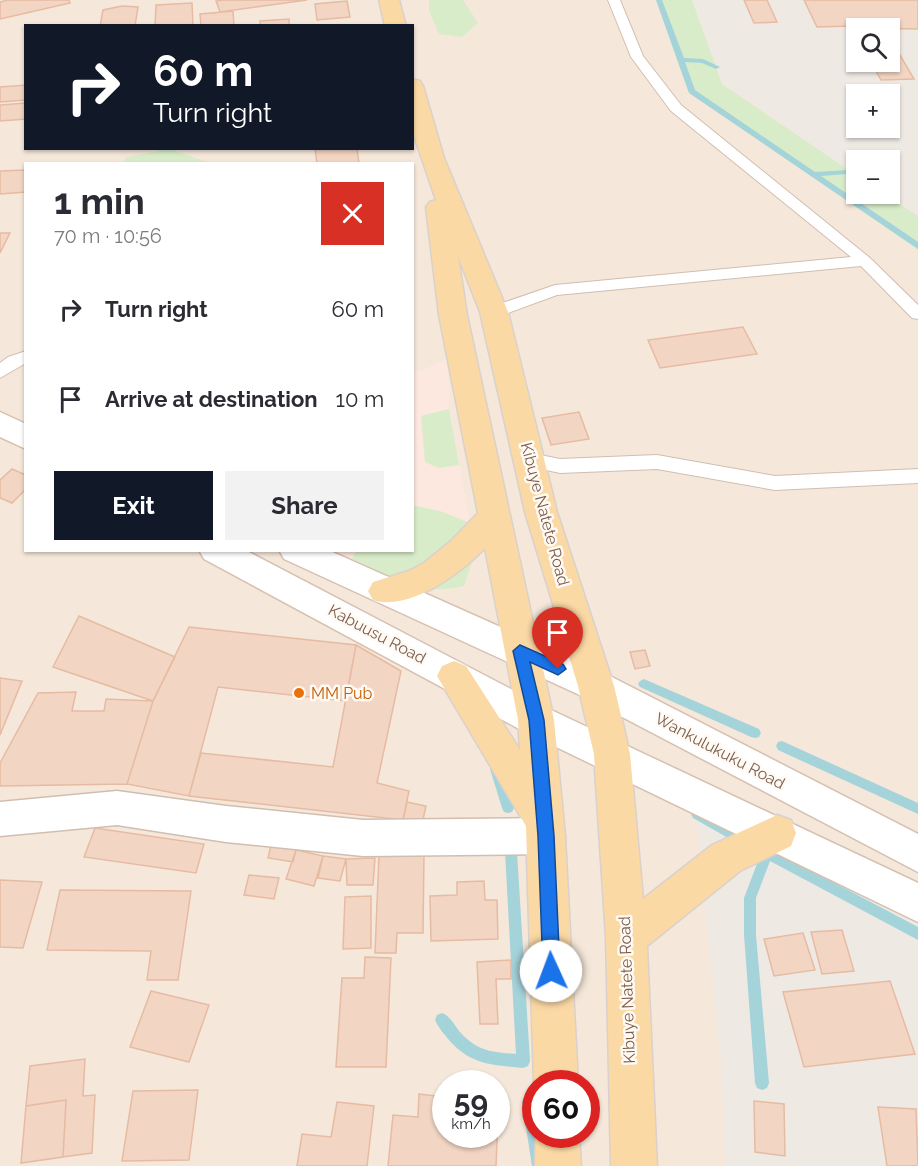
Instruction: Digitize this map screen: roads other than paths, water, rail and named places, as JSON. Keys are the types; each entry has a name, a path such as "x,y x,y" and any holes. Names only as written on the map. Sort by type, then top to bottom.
{"main road":[{"path":"389,0 395,24"},
{"name":"Kibuye Natete Road","path":"414,93 432,158 494,312 541,512 596,686 612,754 626,937 634,1166"},
{"name":"Kibuye Natete Road","path":"432,158 453,315 520,651 536,720 544,828 555,1070"},
{"path":"385,591 431,574 468,545 494,516"},
{"path":"454,676 544,828"},
{"path":"626,937 726,858 777,833"},
{"path":"557,1148 558,1166"}],"street":[{"path":"0,423 24,437"},
{"name":"Kabuusu Road","path":"219,552 536,720"},
{"path":"299,552 520,651"},
{"name":"Wankulukuku Road","path":"520,651 596,686 918,854"},
{"path":"536,720 777,833 918,903"},
{"path":"0,819 117,808 225,824 363,838 544,828"}],"lane":[{"path":"614,0 637,57 676,108 865,261 918,314"},
{"path":"494,312 555,290 865,261"},
{"path":"0,372 14,361 24,358"},
{"path":"530,460 560,466 657,462 775,483 918,476"}],"waterway":[{"path":"659,0 681,60"},
{"path":"681,60 703,61 716,67"},
{"path":"681,60 692,91 813,174"},
{"path":"813,174 846,172"},
{"path":"813,174 918,246"},
{"path":"644,684 755,733"},
{"path":"782,746 918,809"},
{"path":"496,769 508,808"},
{"path":"697,814 734,835"},
{"path":"761,850 767,853"},
{"path":"442,1020 461,1043 476,1054 494,1059 523,1061 511,852"},
{"path":"762,1083 750,935 750,898 767,853"},
{"path":"767,853 918,934"},
{"path":"536,1148 539,1166"}],"place":[{"name":"MM Pub","path":"299,693"}]}
